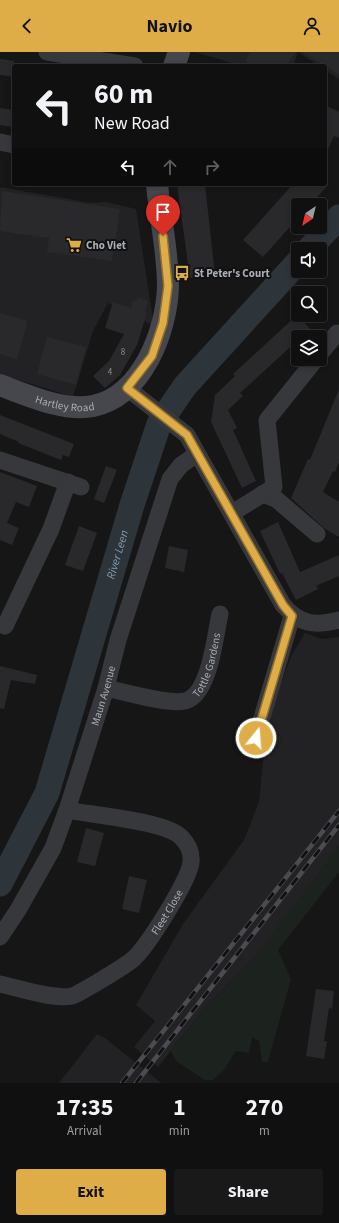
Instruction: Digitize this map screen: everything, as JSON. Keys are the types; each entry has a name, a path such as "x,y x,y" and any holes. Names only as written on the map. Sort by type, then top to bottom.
{"street":[{"path":"46,52 122,64"},
{"path":"175,64 180,52"},
{"path":"0,142 12,145"},
{"name":"Hartley Road","path":"0,385 39,400 74,407 93,407 110,401 123,394 152,356 166,306 168,286 157,186"},
{"path":"327,345 337,333"},
{"path":"232,513 274,487 267,420 310,366"},
{"path":"127,388 187,435 283,605 292,616 305,622 321,624 339,620"},
{"name":"Maun Avenue","path":"0,937 18,910 53,848 67,810 106,688 118,640 170,479 181,464 197,454"},
{"path":"0,460 74,484 41,532 37,559 5,626"},
{"path":"262,494 276,499 317,534"},
{"name":"Tottle Gardens","path":"106,688 171,701 185,701 196,695 205,682 220,614"},
{"path":"256,738 292,616"},
{"name":"Fleet Close","path":"0,984 48,995 72,996 132,960 154,933 181,888 190,867 191,854 189,848 181,836 174,832 137,821 67,810"}],"shaded area":[{"path":"195,52 298,52 294,64 232,63"},
{"path":"298,52 339,52 339,79 327,71 327,64 316,64"},
{"path":"0,187 90,203 106,202 136,209 154,326 108,303 93,331 73,397 0,374"},
{"path":"305,633 322,639 339,637 339,872 208,1005 158,1067 134,1047 155,1021 136,1005 183,924 244,840 259,802 263,762 273,706 291,656"},
{"path":"339,846 339,872 278,950 291,979 268,1062 262,1062 259,1041 252,1037 249,1053 236,1051 224,1070 213,1080 205,1080 176,1061 171,1051 208,1005 255,957"},
{"path":"97,1034 105,1038 161,1083 59,1083"}],"building":[{"path":"250,52 296,52 287,64 250,64 245,61"},
{"path":"302,52 339,52 339,75 327,67 327,64 322,64"},
{"path":"0,59 14,61 14,64 12,64 12,77 0,75"},
{"path":"327,106 339,112 339,138 334,136 327,152"},
{"path":"0,108 12,110 12,127 0,125"},
{"path":"327,184 329,184 316,198 291,198 291,226 263,257 243,240 291,186 327,186"},
{"path":"177,186 205,186 215,275 190,278"},
{"path":"2,191 120,209 112,261 47,252 49,238 0,231"},
{"path":"138,297 148,301 145,313 147,313 137,345 120,375 105,388 93,376 109,361 124,334 105,328 113,302 131,308 133,300 136,301"},
{"path":"0,313 28,321 17,359 0,354"},
{"path":"291,321 291,322 304,322 310,329 291,330 291,346 240,393 243,396 228,410 237,428 233,430 256,481 242,488 211,422 215,395 235,376 233,374"},
{"path":"47,337 86,347 76,385 37,374"},
{"path":"339,389 339,462 323,492 339,502 339,537 324,528 291,498 308,459 310,460"},
{"path":"0,415 74,444 69,457 63,455 61,460 18,443 19,442 0,434"},
{"path":"106,466 117,470 104,503 94,499"},
{"path":"0,472 37,486 29,507 16,502 7,523 19,528 12,545 0,540"},
{"path":"278,522 300,572 339,555 339,576 316,586 318,589 296,600 282,573 280,574 260,531"},
{"path":"79,526 97,533 83,571 65,565"},
{"path":"169,546 188,550 184,572 165,568"},
{"path":"0,666 37,675 35,684 11,680 4,709 0,708"},
{"path":"86,828 104,833 95,866 77,862"},
{"path":"129,876 147,880 139,913 122,909"},
{"path":"316,989 334,991 332,1009 329,1008 324,1041 327,1041 324,1059 306,1056"}],"waterway":[{"name":"River Leen","path":"316,242 339,217"},
{"name":"River Leen","path":"0,884 47,793 132,505 159,424 185,386 291,270"}],"railway":[{"path":"122,1083 339,811"},
{"path":"136,1083 339,825"}],"place":[{"name":"Cho Viet","path":"74,245"},
{"name":"St Peter's Court","path":"182,273"}],"route":[{"path":"163,236 168,286 163,323 152,356 127,388 187,435 283,605 292,616 256,738"}]}
